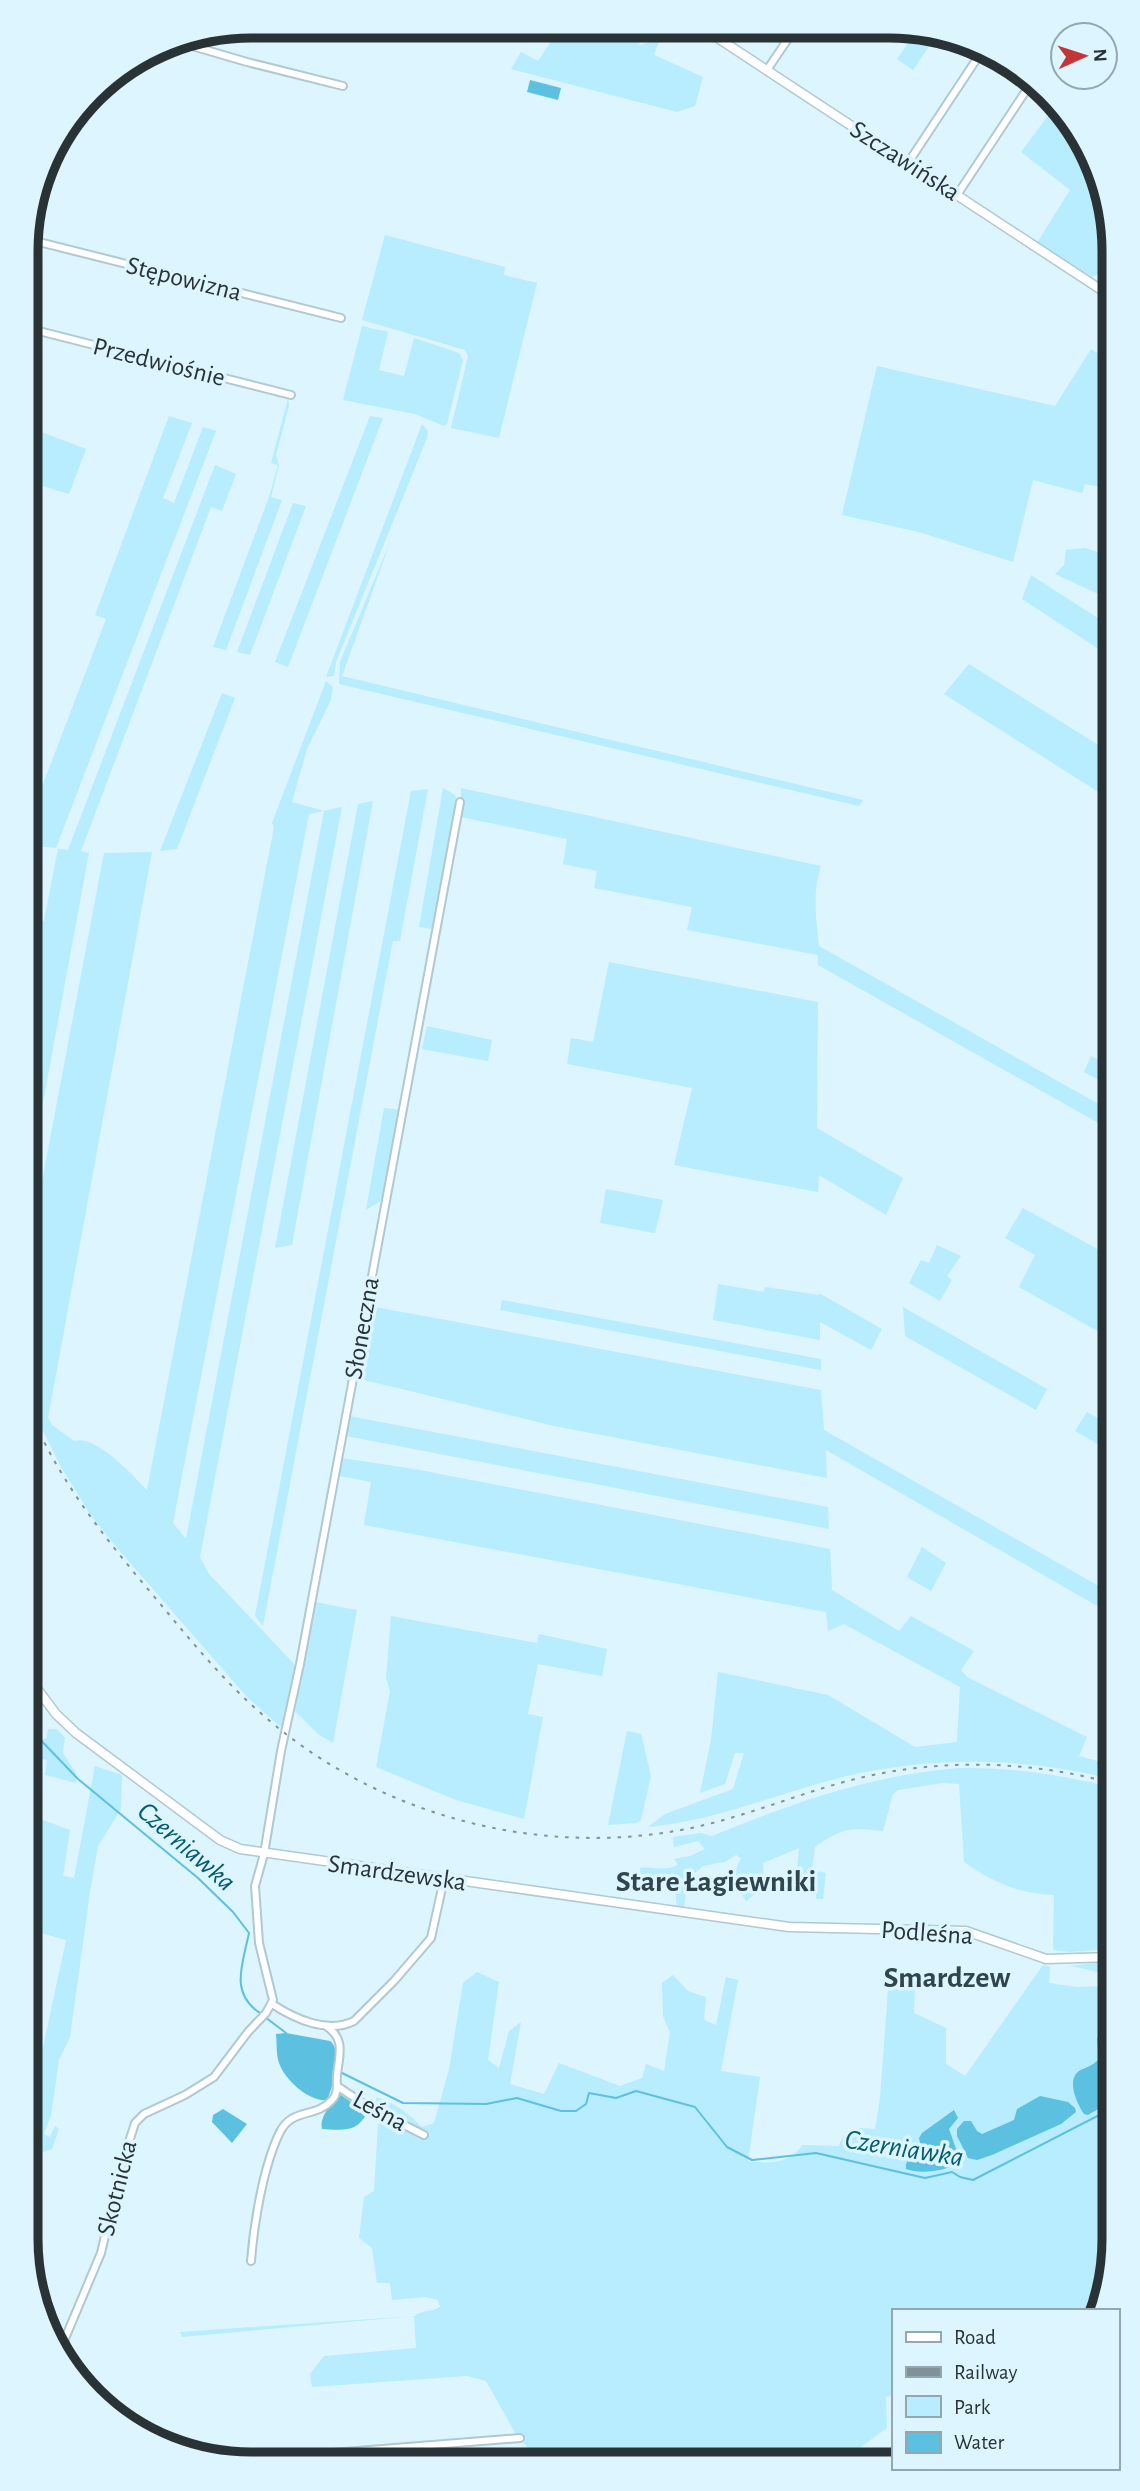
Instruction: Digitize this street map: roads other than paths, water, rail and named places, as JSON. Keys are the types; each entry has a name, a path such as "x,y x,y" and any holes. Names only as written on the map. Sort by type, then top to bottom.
{"street":[{"name":"Szczawińska","path":"720,38 1102,290"},
{"path":"767,70 789,38"},
{"path":"194,47 343,86"},
{"path":"908,163 977,58"},
{"path":"957,195 1027,89"},
{"name":"Stępowizna","path":"39,242 341,318"},
{"name":"Przedwiośnie","path":"39,331 291,395"},
{"name":"Słoneczna","path":"264,1854 281,1751 303,1650 460,802"},
{"name":"Smardzewska","path":"38,1690 66,1724 226,1843 240,1849 784,1927 821,1928"},
{"path":"264,1854 255,1886 255,1911 261,1957 273,1996 272,2004 287,2014 326,2026 354,2021 394,1981 431,1938 444,1879"},
{"name":"Podleśna","path":"821,1928 956,1930 975,1933 1041,1959 1101,1958"},
{"name":"Skotnicka","path":"64,2340 101,2253 121,2167 135,2123 144,2115 214,2077 272,2004"},
{"path":"251,2261 253,2238 270,2158 280,2131 288,2119 327,2105 335,2096 341,2049 337,2037 326,2026"},
{"name":"Leśna","path":"337,2086 370,2108 424,2135"},
{"path":"345,2452 520,2438"}],"water":[{"path":"530,80 561,88 558,100 527,92"},
{"path":"286,2033 330,2041 334,2046 336,2069 327,2100 305,2094 282,2070 277,2056 276,2034"},
{"path":"1101,2037 1101,2107 1088,2115 1084,2114 1076,2098 1073,2080 1079,2071 1099,2059 1097,2038"},
{"path":"341,2095 367,2113 354,2127 342,2130 322,2129 324,2115"},
{"path":"1040,2096 1068,2102 1076,2112 1061,2124 992,2155 977,2160 968,2158 957,2136 957,2129 964,2121 971,2121 982,2134 1014,2120 1017,2109"},
{"path":"223,2109 247,2124 232,2143 212,2122 213,2115"},
{"path":"954,2110 958,2118 949,2129 961,2163 934,2171 906,2169 909,2158 919,2156 922,2151 919,2138 922,2133"}],"waterway":[{"name":"Czerniawka","path":"38,1738 78,1779 198,1878 233,1912 249,1933 241,1987 250,2005 260,2013"},
{"path":"265,2017 286,2033"},
{"name":"Czerniawka","path":"340,2072 403,2103 486,2104 517,2098 561,2111 576,2111 586,2104 589,2093 616,2098 636,2091 695,2107 727,2147 752,2160 816,2153 925,2178 952,2172 973,2180 1101,2114"}],"railway":[{"path":"38,1429 69,1486 100,1530 219,1673 264,1716 308,1750 356,1779 406,1802 459,1820 514,1832 570,1837 625,1837 701,1826 840,1783 908,1769 1010,1766 1044,1769 1101,1780"}],"district":[{"name":"Stare Łagiewniki","path":"716,1882"},
{"name":"Smardzew","path":"947,1978"}]}
